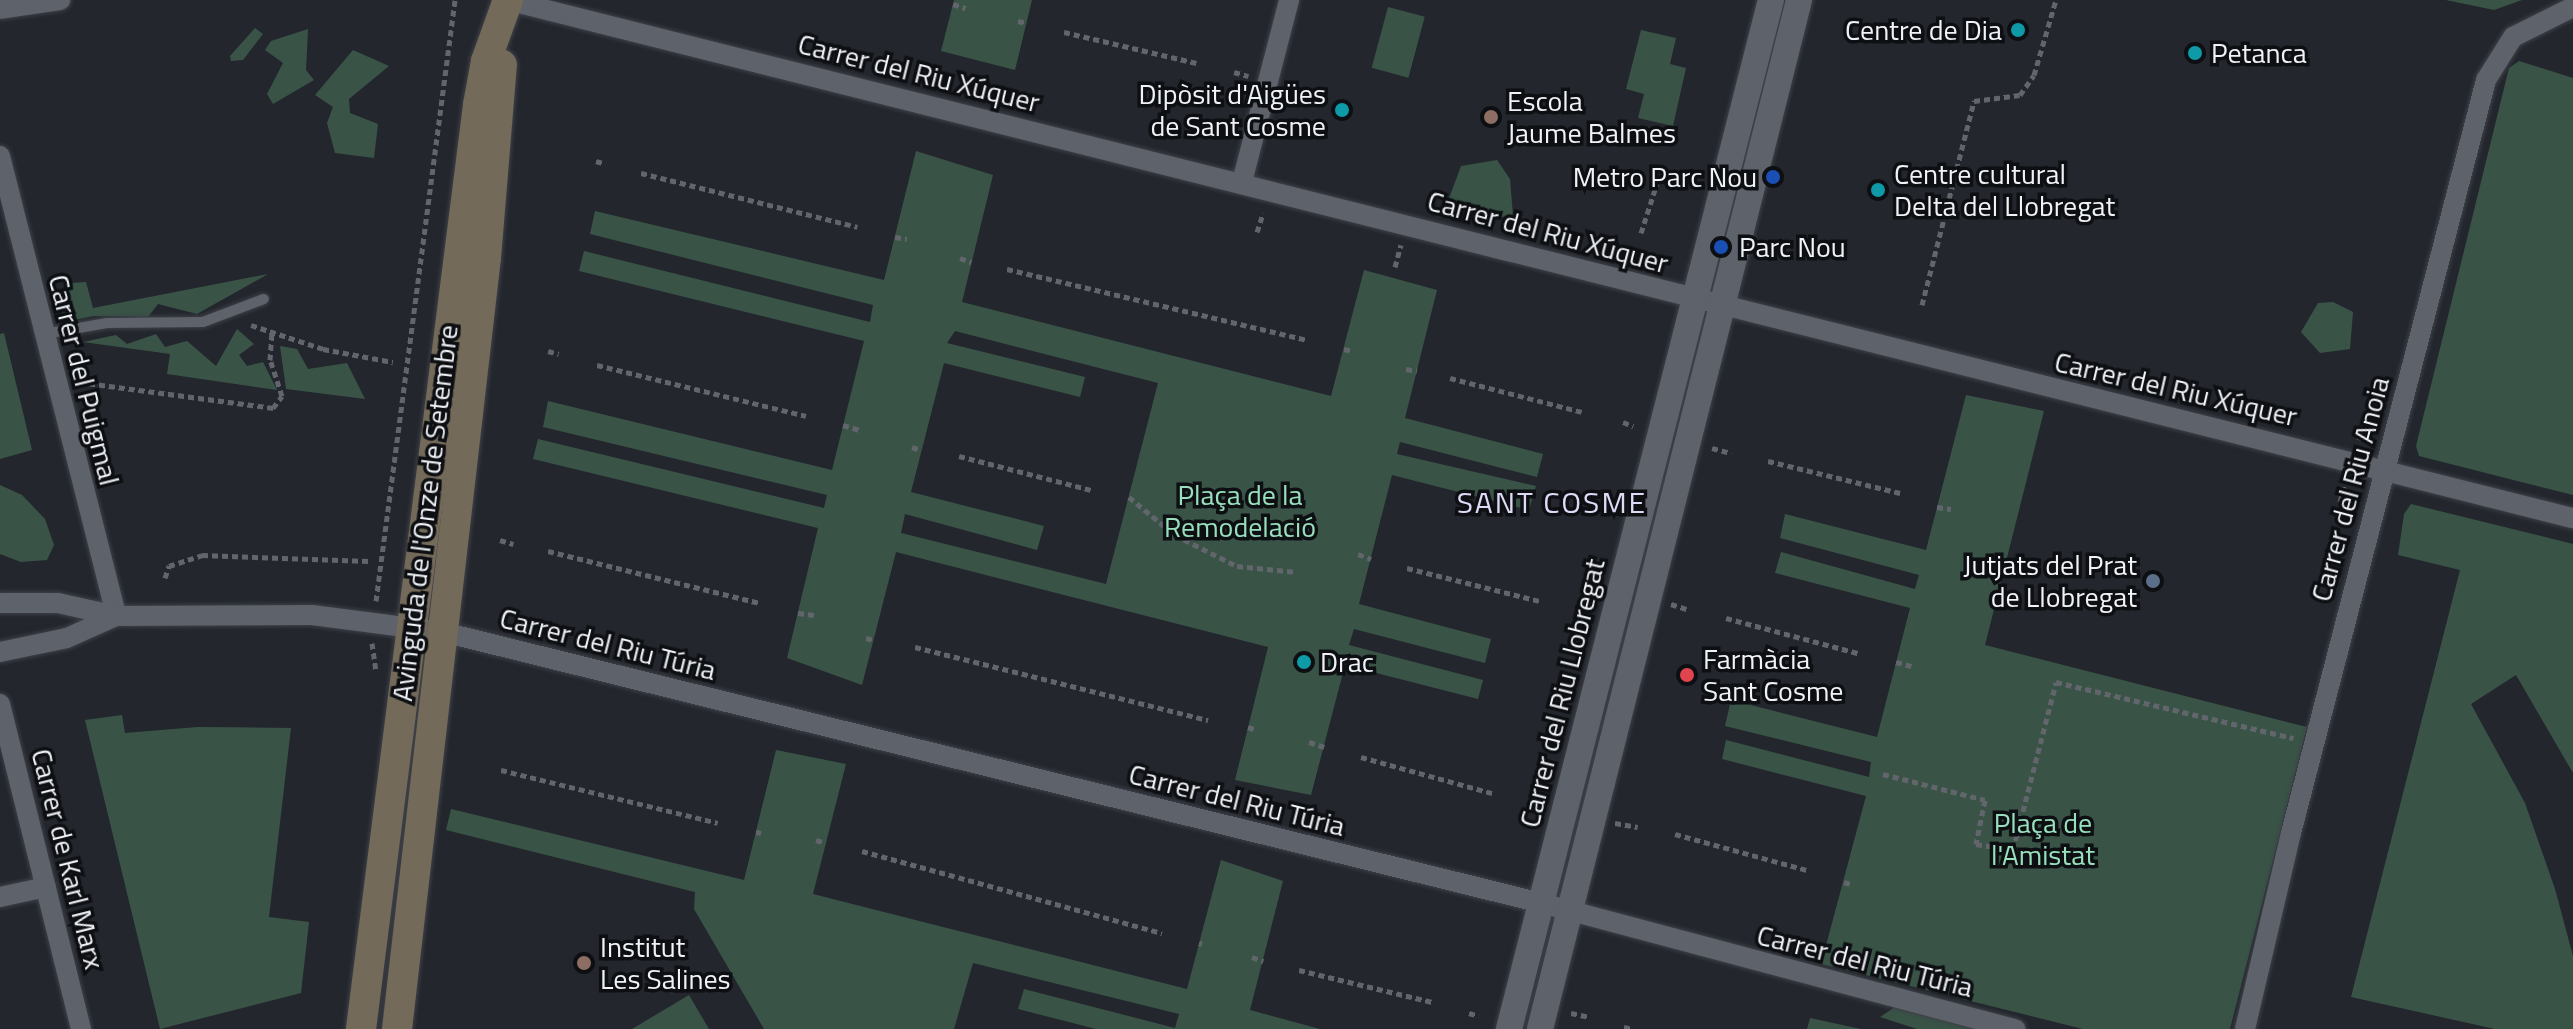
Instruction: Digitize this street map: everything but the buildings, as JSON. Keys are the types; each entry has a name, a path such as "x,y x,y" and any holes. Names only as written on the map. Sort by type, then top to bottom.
{"main road":[{"name":"Avinguda de l'Onze de Setembre","path":"360,1022 478,105 486,61 508,0"},
{"name":"Avinguda de l'Onze de Setembre","path":"397,1029 493,189 508,0"}],"street":[{"name":"Carrer del Riu Xúquer","path":"508,0 1242,182 1723,307 2384,468 2573,518"},
{"path":"1242,182 1289,0"},
{"name":"Carrer del Riu Llobregat","path":"1509,1029 1771,0"},
{"path":"1540,1029 1799,0"},
{"path":"0,9 51,1"},
{"name":"Carrer del Riu Anoia","path":"2245,1029 2384,468 2486,80 2513,37 2573,7"},
{"name":"Carrer del Puigmal","path":"0,156 116,616"},
{"path":"0,603 58,603 116,616"},
{"name":"Carrer del Riu Túria","path":"116,616 312,615 443,632 1541,903 2016,1029"},
{"path":"0,652 67,638 116,616"},
{"name":"Carrer de Karl Marx","path":"0,704 81,1029"},
{"path":"0,897 46,887"}],"lane":[{"path":"44,334 107,323 203,322 264,299"}],"path":[{"path":"376,599 455,0"},
{"path":"1922,305 1974,101 2020,95 2034,75 2056,0"},
{"path":"953,4 965,8"},
{"path":"1018,21 1026,23"},
{"path":"1064,32 1196,63"},
{"path":"1234,72 1250,77"},
{"path":"596,161 606,164"},
{"path":"641,173 857,227"},
{"path":"1641,233 1658,180"},
{"path":"895,237 907,239"},
{"path":"960,258 971,262"},
{"path":"1007,269 1307,340"},
{"path":"242,323 323,349 393,362"},
{"path":"71,385 88,381 273,408 282,396 270,360 272,332"},
{"path":"1344,349 1353,351"},
{"path":"548,351 559,354"},
{"path":"597,365 806,416"},
{"path":"1406,369 1417,371"},
{"path":"1450,378 1582,412"},
{"path":"1623,422 1633,426"},
{"path":"843,425 859,430"},
{"path":"912,447 921,450"},
{"path":"1709,448 1731,453"},
{"path":"959,456 1091,490"},
{"path":"1768,461 1900,493"},
{"path":"1129,497 1175,535 1237,566 1296,572"},
{"path":"1937,507 1951,509"},
{"path":"500,540 513,544"},
{"path":"548,551 760,603"},
{"path":"1358,554 1371,559"},
{"path":"165,578 178,560 202,555 369,561"},
{"path":"1407,568 1539,601"},
{"path":"1669,603 1689,610"},
{"path":"1577,612 1585,614"},
{"path":"798,613 814,615"},
{"path":"1726,618 1858,653"},
{"path":"866,638 874,640"},
{"path":"915,647 1208,720"},
{"path":"1896,662 1911,666"},
{"path":"1883,774 1985,800 1976,844 2013,850 2056,682 2294,738"},
{"path":"1248,727 1257,730"},
{"path":"1309,742 1324,747"},
{"path":"1361,757 1492,793"},
{"path":"501,770 718,823"},
{"path":"1613,822 1638,827"},
{"path":"1675,834 1807,870"},
{"path":"816,840 826,843"},
{"path":"862,851 1162,933"},
{"path":"1844,882 1854,885"},
{"path":"1252,957 1263,961"},
{"path":"1299,970 1432,1002"},
{"path":"1566,1012 1590,1017"},
{"path":"1469,1013 1479,1016"},
{"path":"1624,1027 1632,1029"}],"green space":[{"path":"954,0 1032,0 1015,70 941,51"},
{"path":"2446,0 2522,0 2494,10"},
{"path":"1388,7 1425,17 1408,78 1372,68"},
{"path":"255,28 263,34 243,60 231,61 230,56"},
{"path":"308,29 306,70 314,80 273,104 267,94 283,63 265,50 271,41"},
{"path":"1641,30 1676,38 1670,64 1686,68 1673,126 1638,118 1644,94 1626,89"},
{"path":"353,50 389,66 349,99 350,113 378,124 374,158 335,153 327,123 333,107 315,95"},
{"path":"2519,61 2573,78 2573,495 2419,456 2416,446 2509,68"},
{"name":"Plaça de la Remodelació","path":"916,151 993,175 962,302 1331,396 1364,270 1437,290 1405,418 1543,454 1537,477 1400,442 1397,454 1536,486 1529,510 1392,475 1359,604 1491,639 1485,663 1354,629 1349,645 1483,680 1478,699 1345,665 1311,795 1235,780 1268,647 896,552 862,685 787,658 818,528 533,459 538,439 824,508 827,495 543,427 548,401 832,470 864,341 579,271 584,251 870,322 873,305 590,234 595,211 884,280","holes":["955,331 1158,383 1106,584 901,533 905,514 1037,550 1044,526 911,492 944,363 1080,397 1085,377 947,343"]},
{"path":"1497,160 1510,179 1513,216 1475,219 1448,201 1461,166"},
{"path":"268,274 197,314 158,304 148,317 94,316 64,322 61,310 71,283 86,282 93,308"},
{"path":"2333,302 2353,312 2350,349 2320,353 2301,332 2318,303"},
{"path":"237,329 254,344 239,355 247,366 263,362 277,390 167,374 170,354 83,342 116,335 127,344 156,334 165,347 187,341 216,366"},
{"path":"4,333 32,450 0,459 0,334"},
{"path":"280,346 297,349 308,369 347,363 365,399 286,389"},
{"name":"Plaça de l'Amistat","path":"1966,395 2044,411 1985,645 2307,727 2230,1029 2083,1029 1821,964 1866,796 1722,759 1726,740 1869,777 1871,762 1725,726 1731,700 1877,737 1910,608 1775,573 1781,552 1915,589 1919,575 1780,538 1785,514 1926,550"},
{"path":"0,485 22,495 45,519 54,545 47,560 21,562 0,554"},
{"path":"2411,504 2573,544 2573,773 2516,675 2471,704 2525,803 2555,889 2573,956 2573,1029 2495,1029 2351,997 2460,570 2398,555 2404,514"},
{"path":"122,715 125,733 198,727 291,728 269,917 309,922 301,993 160,1029 85,720"},
{"path":"776,750 846,764 813,894 1187,989 1221,860 1283,881 1250,1010 1320,1029 1096,1029 1018,1009 1024,989 1175,1028 1179,1014 973,963 954,1029 764,1029 694,909 695,892 446,830 451,809 744,880"},
{"path":"689,995 709,1029 632,1029"},
{"path":"1898,1005 1983,1029 1917,1029 1880,1017"},
{"path":"1810,1018 1861,1029 1807,1029"}],"place":[{"name":"Centre de Dia","path":"2018,30"},
{"name":"Petanca","path":"2195,53"},
{"name":"Dipòsit d'Aigües de Sant Cosme","path":"1342,110"},
{"name":"Escola Jaume Balmes","path":"1491,117"},
{"name":"Metro Parc Nou","path":"1773,177"},
{"name":"Centre cultural Delta del Llobregat","path":"1878,190"},
{"name":"Parc Nou","path":"1721,247"},
{"name":"Jutjats del Prat de Llobregat","path":"2153,581"},
{"name":"Drac","path":"1304,662"},
{"name":"Farmàcia Sant Cosme","path":"1687,675"},
{"name":"Institut Les Salines","path":"584,963"}],"district":[{"name":"SANT COSME","path":"1552,502"}]}
